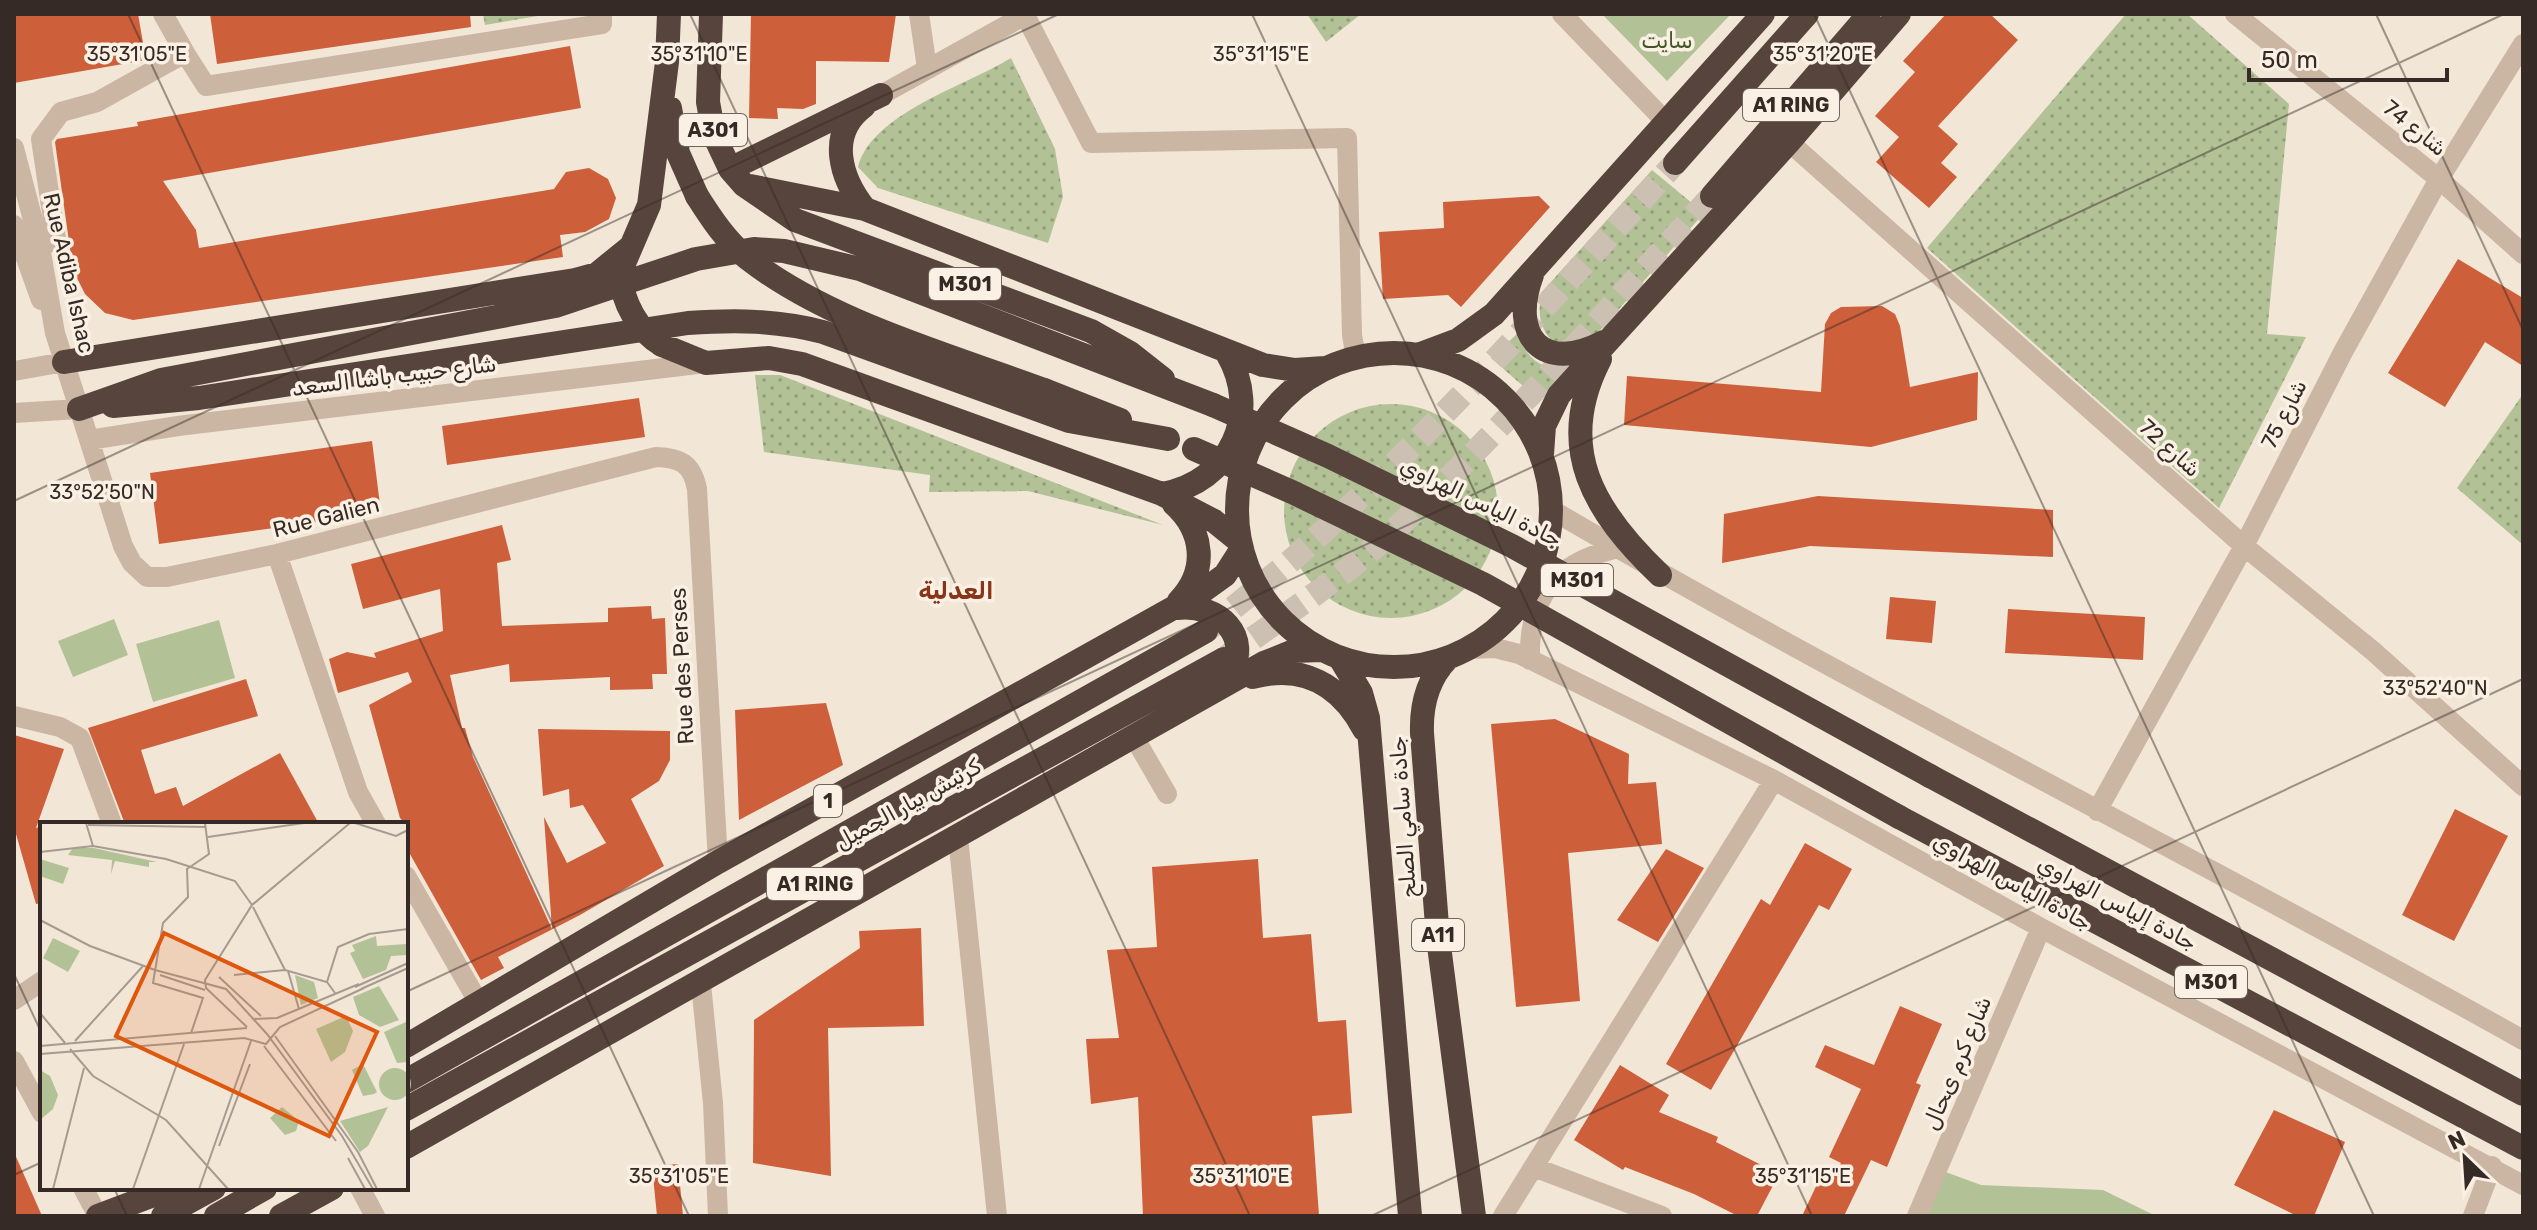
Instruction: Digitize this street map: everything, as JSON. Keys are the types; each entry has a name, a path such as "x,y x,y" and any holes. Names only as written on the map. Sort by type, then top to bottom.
{"highway":[{"path":"669,14 667,62 649,205 629,248 621,275 628,307 643,330 662,345 706,363 769,358 802,364 1162,494 1214,521 1240,546"},
{"name":"A301","path":"711,14 708,102 714,135 737,177"},
{"path":"1418,355 1458,340 1484,323 1668,124 1763,14"},
{"name":"A1 RING","path":"1675,163 1807,14"},
{"name":"A1 RING","path":"1712,196 1869,14"},
{"path":"408,1146 1284,654 1330,654 1387,667 1411,667 1457,654 1503,625 1529,591 1546,552 1552,510 1542,454 1544,426 1553,404 1789,142 1899,14"},
{"name":"M301","path":"667,62 669,104 678,153 697,196 718,228 745,257 782,282 870,324 1168,439"},
{"path":"737,177 881,95"},
{"path":"865,209 848,188 840,162 844,135 858,111 881,95"},
{"path":"737,177 865,209 1227,353 1273,367 1327,368"},
{"name":"M301","path":"737,177 795,220 1091,331 1130,353 1181,393"},
{"path":"64,362 575,280 597,274 629,248"},
{"path":"79,409 161,380 555,306 696,259 754,249 784,251 860,269 1181,393"},
{"path":"1533,272 1524,317 1536,344 1549,353 1568,356 1613,337"},
{"path":"79,409 199,398 688,323 740,320 808,328 1069,421 1168,439"},
{"path":"1613,337 1583,401 1579,430 1582,460 1594,493 1611,523 1660,575"},
{"path":"1162,494 1185,489 1205,478 1235,442 1242,420 1243,397 1238,374 1227,353"},
{"path":"1330,654 1302,638 1270,608 1258,590 1240,546 1238,496 1241,473 1253,440 1272,411 1297,387 1327,368 1356,358 1387,353 1418,355 1458,366 1493,387 1522,418 1542,454"},
{"name":"جادة الياس الهراوي","path":"1181,393 1328,456 1512,546 1930,776"},
{"name":"جادة إلياس الهراوي","path":"1168,439 1483,584 1899,817 2523,1148"},
{"path":"1162,494 1191,522 1199,546 1194,583 1168,609"},
{"name":"1","path":"408,1045 718,862 1200,593 1225,575 1240,546"},
{"path":"1168,609 1200,607 1216,613 1226,623 1236,656 1234,667 1216,690"},
{"name":"كرنيش بيار الجميل","path":"408,1080 1206,631"},
{"name":"جادة سامي الصلح","path":"1330,654 1361,693 1372,748 1410,1216"},
{"name":"جادة سامي الصلح","path":"1457,654 1436,670 1425,698 1422,733 1438,938 1474,1216"},
{"name":"كرنيش بيار الجميل","path":"408,1108 1224,659"},
{"path":"1216,690 1275,672 1304,674 1340,694 1356,715 1372,748"},
{"name":"جادة إلياس الهراوي","path":"1930,776 2523,1094"},
{"path":"408,1059 480,1005"},
{"path":"408,1124 541,1073"},
{"path":"98,1216 145,1190"},
{"path":"98,1216 167,1190"},
{"path":"163,1216 210,1190"},
{"path":"216,1216 262,1190"},
{"path":"236,1216 271,1190"},
{"path":"281,1216 328,1190"}],"street":[{"path":"163,14 206,86 602,24 602,14"},
{"path":"919,14 927,68"},
{"path":"1562,14 1668,124"},
{"name":"شارع 74","path":"2235,14 2439,179 2523,254"},
{"path":"881,95 1026,15 1091,143 1347,138 1352,335 1356,358"},
{"name":"شارع 75","path":"2097,811 2244,546 2343,352 2439,179 2523,44"},
{"path":"40,247 56,239 41,139 61,112 97,102 185,53"},
{"name":"شارع 72","path":"1789,142 2244,546 2373,651 2523,786"},
{"name":"Rue Adiba Ishac","path":"14,148 40,247 55,333 79,409"},
{"path":"14,225 22,254 55,333"},
{"path":"14,371 64,362"},
{"name":"شارع حبيب باشا السعد","path":"89,440 194,424 706,363"},
{"path":"14,413 79,409"},
{"name":"Rue Galien","path":"79,409 123,546 132,563 147,577 167,577 277,554 656,457 674,457 691,469"},
{"name":"Rue des Perses","path":"691,469 697,489 718,862"},
{"name":"جادة الياس الهراوي","path":"1552,510 1660,575 2097,811 2317,924 2523,1040"},
{"path":"1530,660 1529,634 1535,609 1548,586 1566,568 1589,555 1614,549"},
{"path":"277,554 358,792 375,822"},
{"name":"جادة الياس الهراوي","path":"1457,654 1495,648 1530,660 1774,780 2041,928 2523,1185"},
{"path":"14,716 60,727 80,738 111,822"},
{"path":"1134,737 1167,794"},
{"path":"1503,1216 1536,1168 1774,780"},
{"path":"958,837 997,1216"},
{"path":"408,879 480,1005"},
{"name":"شارع كرم ىحال","path":"1917,1216 2041,928"},
{"path":"14,1000 40,982"},
{"path":"701,984 713,1103 718,1216"},
{"path":"14,1061 40,1109"},
{"path":"2473,1216 2492,1166"},
{"path":"1536,1168 1662,1216"},
{"path":"84,1190 98,1216"},
{"path":"361,1190 375,1216"}],"green space":[{"path":"483,14 550,14 485,25"},
{"path":"1307,14 1361,14 1326,42"},
{"name":"سايت","path":"1602,14 1731,14 1667,81"},
{"path":"2126,14 2187,14 2289,104 2267,334 2306,337 2219,508 1927,248"},
{"path":"1011,58 1055,149 1063,197 1048,243 878,188 858,167 867,148 881,131 901,116"},
{"path":"1652,170 1704,213 1589,343 1556,346 1541,322 1541,293"},
{"path":"1519,332 1526,350 1537,362 1553,368 1572,368 1535,407 1523,386 1491,358"},
{"path":"755,375 780,375 1163,525 1028,491 929,492 930,475 764,452"},
{"path":"2523,394 2523,545 2457,488"},
{"path":"1391,404 1432,412 1467,435 1490,470 1498,511 1490,552 1467,587 1432,610 1391,618 1350,610 1315,587 1292,552 1284,511 1292,470 1315,435 1350,412"},
{"path":"114,619 128,655 73,677 58,641"},
{"path":"219,620 235,678 153,702 136,644"},
{"path":"1943,1171 1981,1185 2103,1190 2156,1216 1923,1216"}],"building":[{"path":"14,14 138,14 146,60 14,83"},
{"path":"210,14 470,14 471,27 217,64"},
{"path":"751,14 896,14 889,62 816,61 816,104 803,109 777,108 778,119 749,118"},
{"path":"1946,14 1990,14 2018,40 1938,126 1958,144 1941,163 1957,177 1929,208 1876,162 1899,137 1875,116 1915,72 1903,61"},
{"path":"570,46 581,108 163,181 196,230 199,248 554,189 566,172 589,168 608,179 616,198 609,219 585,232 560,235 563,257 133,320 105,313 85,294 73,270 57,139 138,126 137,122"},
{"path":"1539,196 1550,207 1461,307 1448,295 1383,299 1379,232 1444,228 1443,202"},
{"path":"2458,259 2523,298 2523,366 2485,342 2445,407 2388,373"},
{"path":"1882,306 1895,314 1900,326 1910,387 1978,372 1977,420 1871,447 1624,425 1627,376 1821,392 1825,324 1831,313 1841,307"},
{"path":"639,398 645,437 447,465 442,426"},
{"path":"372,441 381,513 159,544 150,473"},
{"path":"1818,496 2053,510 2053,557 1810,546 1722,563 1724,514"},
{"path":"502,525 511,560 497,563 502,626 608,622 608,608 651,606 652,619 665,618 667,674 652,674 653,689 610,690 610,677 510,682 509,664 450,675 462,728 465,728 473,757 552,929 544,817 567,863 606,843 583,805 570,808 569,789 543,796 538,729 670,731 670,760 659,781 631,799 664,866 580,915 498,957 504,968 481,980 408,851 408,822 400,818 369,705 412,682 408,672 338,693 329,659 347,652 376,658 374,653 443,631 440,589 363,609 351,564"},
{"path":"1890,597 1936,601 1932,643 1886,639"},
{"path":"2008,609 2145,617 2143,660 2005,653"},
{"path":"246,679 258,716 141,750 155,794 176,787 183,806 280,753 318,822 124,822 88,728"},
{"path":"826,703 843,765 739,820 735,710"},
{"path":"1555,719 1629,754 1628,784 1656,782 1662,844 1568,853 1580,1001 1516,1007 1491,724"},
{"path":"14,735 64,749 36,828 40,827 40,903 36,904 14,827"},
{"path":"2455,809 2508,836 2454,941 2402,915"},
{"path":"1805,843 1852,869 1829,910 1819,905 1711,1090 1666,1064 1761,899 1770,905"},
{"path":"1666,849 1704,868 1658,942 1617,920"},
{"path":"1258,859 1263,938 1311,934 1318,1022 1346,1020 1352,1113 1312,1116 1319,1216 1143,1216 1138,1097 1091,1104 1086,1039 1119,1038 1107,950 1157,947 1152,867"},
{"path":"921,928 924,1026 828,1028 831,1176 753,1163 754,1020 860,948 859,931"},
{"path":"1900,1006 1942,1024 1916,1083 1921,1085 1887,1167 1871,1160 1844,1216 1802,1216 1819,1180 1830,1184 1841,1163 1829,1157 1861,1089 1815,1067 1825,1045 1874,1065"},
{"path":"1620,1065 1669,1095 1659,1112 1718,1137 1716,1142 1779,1174 1757,1216 1738,1216 1694,1194 1625,1167 1623,1170 1574,1140"},
{"path":"2274,1110 2345,1142 2314,1216 2297,1216 2234,1185"},
{"path":"14,1152 42,1216 14,1216"},
{"path":"678,1164 683,1216 657,1216 652,1166"}],"tunnel":[{"path":"1206,631 1300,553 1408,451 1675,163"},
{"path":"1224,659 1338,577 1403,522 1522,403 1712,196"}],"district":[{"name":"العدلية","path":"956,591"}]}
